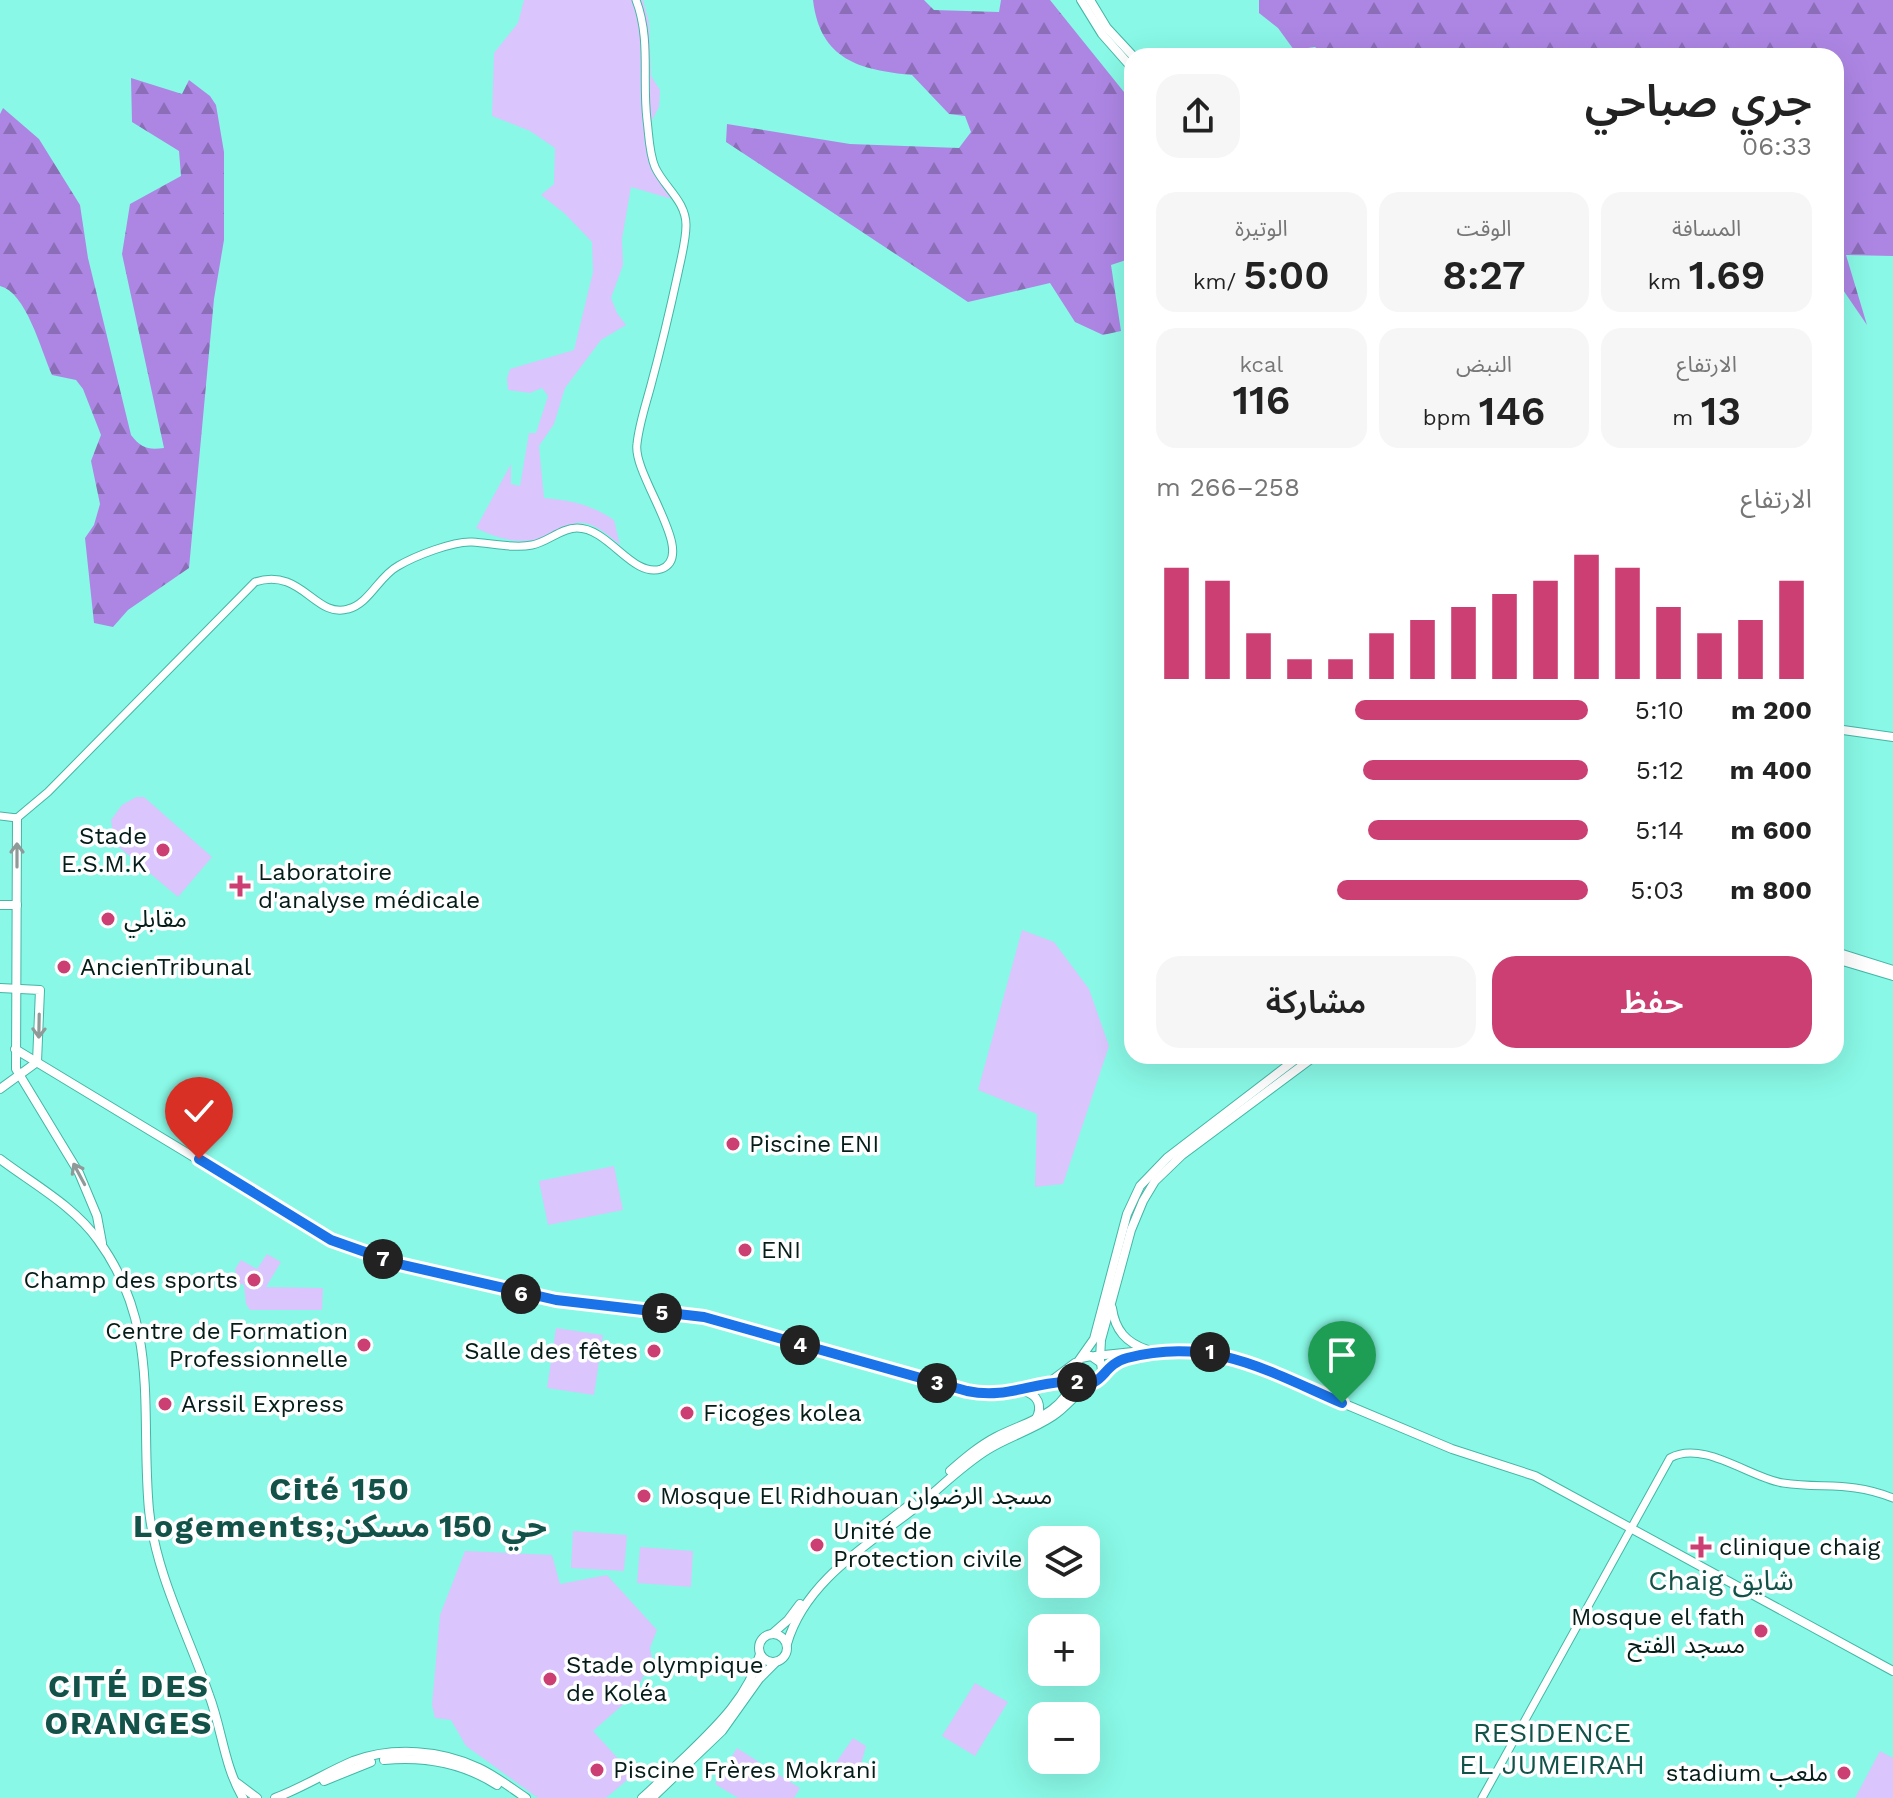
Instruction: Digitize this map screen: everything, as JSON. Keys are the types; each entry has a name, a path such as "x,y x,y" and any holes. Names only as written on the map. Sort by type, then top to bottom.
{"main road":[{"path":"1081,0 1102,34 1124,59"},
{"path":"1090,0 1107,28 1126,48"},
{"path":"1844,730 1893,737"},
{"path":"17,818 14,986 18,1075 79,1173 97,1216 103,1247 129,1298 143,1347 149,1511 158,1556 209,1695 233,1780 243,1798"},
{"path":"0,905 17,905"},
{"path":"1844,955 1893,970"},
{"path":"1844,961 1893,976"},
{"path":"0,985 40,990 37,1062"},
{"path":"15,1049 241,1183 306,1226 357,1251 423,1271 523,1294 704,1317 967,1391 993,1394 1022,1391 1074,1378 1089,1383"},
{"path":"0,1089 37,1062"},
{"path":"1045,1384 1078,1360 1094,1339 1127,1214 1146,1178 1175,1151 1289,1064"},
{"path":"1102,1373 1097,1358 1101,1340 1135,1220 1155,1181 1182,1155 1304,1064"},
{"path":"0,1159 70,1212 103,1247"},
{"path":"1111,1305 1122,1335 1148,1350"},
{"path":"1078,1360 1148,1350 1190,1348 1233,1352 1476,1456"},
{"path":"652,1798 722,1731 759,1679 785,1655 792,1627 805,1606 851,1557 974,1458 1056,1415 1089,1383 1121,1360 1149,1354 1221,1354 1250,1363 1452,1449 1529,1473 1893,1671"},
{"path":"642,1798 729,1711 749,1682 760,1654 761,1641 788,1620 824,1575 978,1448 1060,1405 1074,1378 1078,1360"},
{"path":"1022,1391 1031,1393 1037,1399 1040,1407 1035,1420"},
{"path":"772,1634 783,1638 787,1644"},
{"path":"760,1654 776,1662"},
{"path":"275,1798 354,1761 405,1752 426,1753 466,1763 526,1798"},
{"path":"287,1798 367,1762 406,1758 464,1768 516,1798"},
{"path":"233,1780 257,1798"}],"street":[{"path":"0,816 17,818 82,759 255,582 277,578 288,581 330,608 344,611 362,601 398,565 451,545 470,542 534,545 577,528 597,533 645,569 661,569 669,564 673,558 672,539 640,469 636,447 672,301 686,222 680,204 656,169 652,157 644,90 646,30 636,0"},
{"path":"1482,1798 1670,1458 1689,1454 1722,1459 1781,1483 1863,1487 1893,1498"}],"shaded area":[{"path":"524,0 643,0 649,22 651,76 660,90 659,107 651,122 648,161 672,199 631,187 622,239 623,265 611,298 626,325 601,340 565,388 554,424 539,446 544,498 581,504 614,520 620,545 600,530 583,523 530,541 494,536 476,528 511,464 511,484 520,486 529,433 536,433 548,396 542,388 530,393 508,390 510,369 574,350 593,272 592,242 541,195 554,184 555,148 530,131 492,116 494,53 518,23"},
{"name":"Stade E.S.M.K","path":"136,797 144,797 212,857 178,897 114,843 111,820 122,805"},
{"path":"1022,930 1054,942 1089,989 1109,1046 1063,1184 1035,1187 1037,1114 978,1090"},
{"path":"614,1166 623,1210 548,1225 539,1181"},
{"name":"Champ des sports","path":"267,1254 281,1262 266,1287 323,1288 322,1310 250,1310 246,1304 244,1285 238,1283 235,1269 241,1260 257,1269"},
{"path":"556,1328 603,1335 594,1395 547,1388"},
{"path":"573,1531 627,1535 624,1571 571,1568"},
{"path":"640,1547 693,1551 691,1587 637,1583"},
{"path":"465,1551 552,1555 560,1584 607,1575 657,1630 650,1648 652,1658 635,1694 593,1731 633,1775 606,1798 538,1798 466,1746 451,1720 435,1718 432,1705 440,1615"},
{"path":"975,1683 1008,1702 975,1756 942,1736"},
{"path":"853,1738 866,1746 857,1779 835,1764"},
{"path":"737,1748 800,1788 794,1798 738,1798 715,1784"},
{"path":"1880,1751 1893,1758 1893,1798 1855,1798"}],"green space":[{"path":"813,0 924,0 934,10 999,12 1001,0 1050,0 1124,92 1124,261 1111,265 1121,331 1103,335 1075,322 1050,283 968,302 726,142 727,124 850,144 959,148 971,132 965,116 949,114 912,75 876,70 846,58 824,36"},
{"path":"1259,0 1893,0 1893,256 1846,255 1867,325 1844,291 1844,48 1293,48 1278,28 1259,13"},
{"path":"131,78 182,94 189,80 210,96 216,105 224,152 224,240 214,299 189,568 128,610 113,627 94,623 85,538 94,525 100,504 91,461 101,435 83,389 76,380 52,375 25,310 18,299 0,286 0,114 3,108 39,139 80,205 88,258 131,435 145,447 164,448 122,254 130,204 181,176 179,151 132,122"}],"place":[{"name":"Stade E.S.M.K","path":"163,850"},
{"name":"Laboratoire d'analyse médicale","path":"240,886"},
{"name":"مقابلي","path":"108,919"},
{"name":"AncienTribunal","path":"64,967"},
{"name":"Piscine ENI","path":"733,1144"},
{"name":"ENI","path":"745,1250"},
{"name":"Champ des sports","path":"254,1280"},
{"name":"Centre de Formation Professionnelle","path":"364,1345"},
{"name":"Salle des fêtes","path":"654,1351"},
{"name":"Arssil Express","path":"165,1404"},
{"name":"Ficoges kolea","path":"687,1413"},
{"name":"Mosque El Ridhouan مسجد الرضوان","path":"644,1496"},
{"name":"Unité de Protection civile","path":"817,1545"},
{"name":"clinique chaig","path":"1701,1547"},
{"name":"Mosque el fath مسجد الفتح","path":"1761,1631"},
{"name":"Stade olympique de Koléa","path":"550,1679"},
{"name":"Piscine Frères Mokrani","path":"597,1770"},
{"name":"stadium ملعب","path":"1844,1773"}],"district":[{"name":"Cité 150 Logements;حي 150 مسكن","path":"340,1508"},
{"name":"Chaig شايق","path":"1721,1580"},
{"name":"CITÉ DES ORANGES","path":"129,1704"},
{"name":"RESIDENCE EL JUMEIRAH","path":"1552,1748"}],"route":[{"path":"199,1159 331,1240 399,1264 556,1300 704,1317 967,1391 993,1394 1059,1382 1090,1383 1099,1379 1108,1367 1127,1358 1204,1352 1250,1363 1342,1403"}]}
